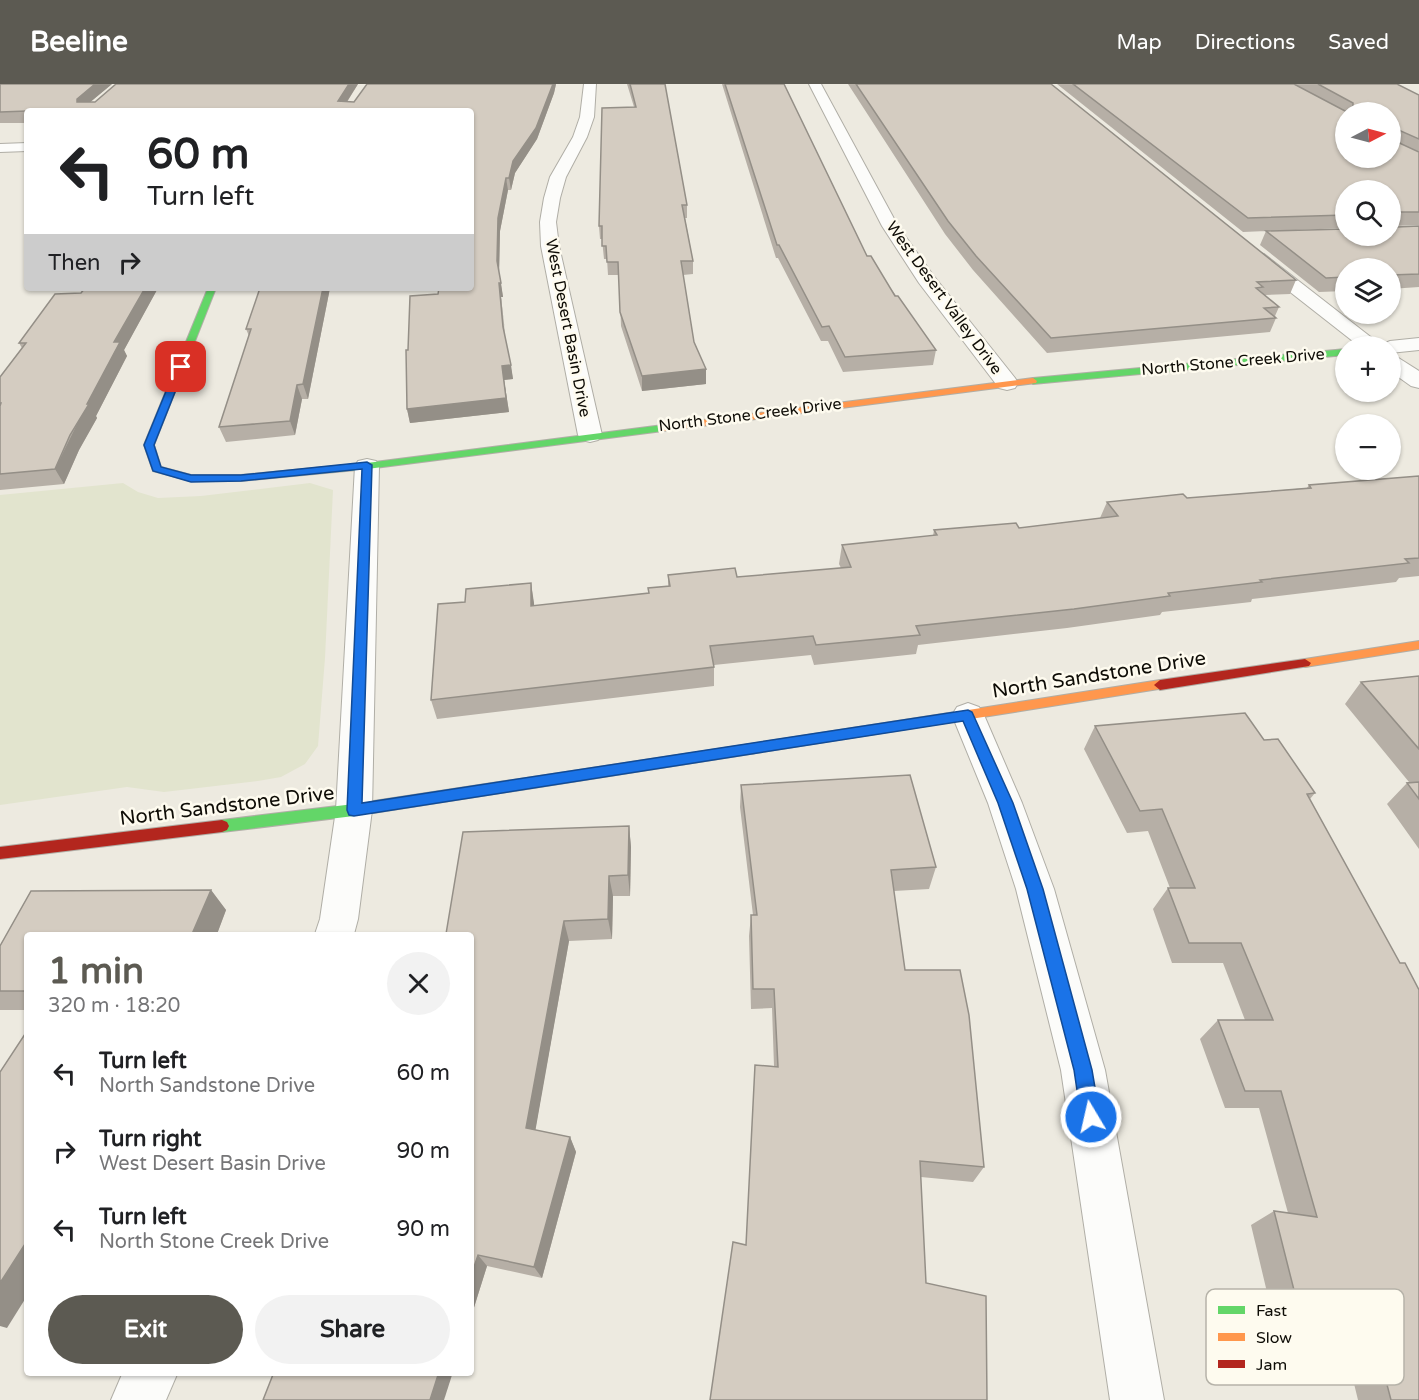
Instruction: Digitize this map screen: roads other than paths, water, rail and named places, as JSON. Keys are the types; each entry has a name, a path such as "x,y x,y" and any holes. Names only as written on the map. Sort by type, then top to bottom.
{"street":[{"name":"West Desert Basin Drive","path":"590,84 587,117 580,137 558,177 548,222 550,246 590,435"},
{"name":"West Desert Valley Drive","path":"815,84 890,226 926,279 1007,383"},
{"path":"0,148 24,147"},
{"path":"1244,246 1358,336"},
{"name":"North Stone Creek Drive","path":"211,291 149,445 157,469 191,478 241,478 367,465 1007,383 1335,353"},
{"path":"1401,346 1419,344"},
{"path":"1401,369 1419,381"},
{"path":"335,932 339,919 354,810 367,465"},
{"name":"North Sandstone Drive","path":"0,853 354,810 1419,645"},
{"path":"968,715 1005,803 1035,889 1083,1070 1137,1400"},
{"path":"138,1400 150,1376"}]}
